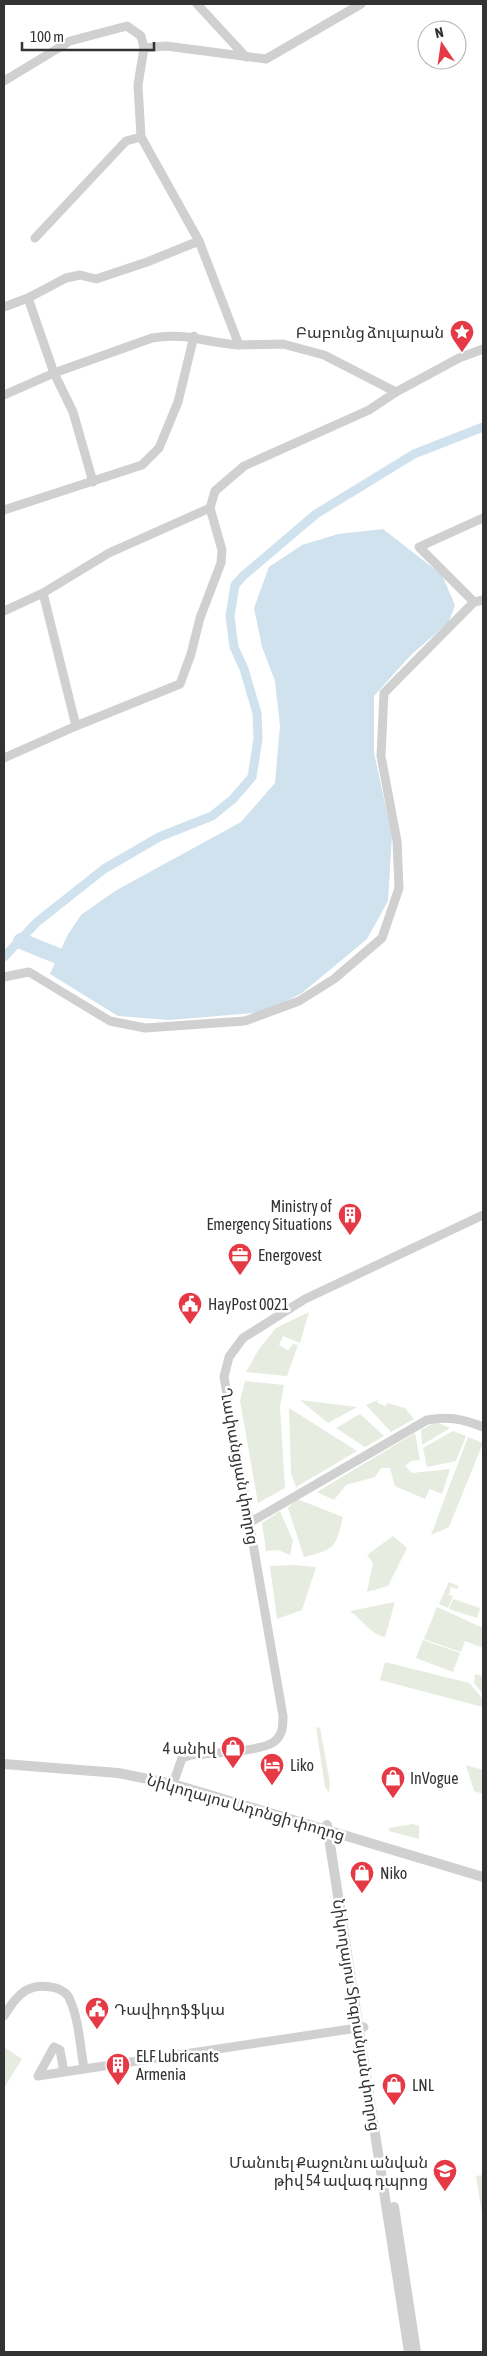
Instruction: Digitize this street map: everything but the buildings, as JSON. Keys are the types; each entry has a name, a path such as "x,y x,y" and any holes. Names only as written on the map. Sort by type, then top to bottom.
{"street":[{"path":"197,4 246,57"},
{"path":"144,48 166,46 266,59 361,4"},
{"path":"4,81 70,41 127,26 141,36 144,48 138,85 141,137 199,241 239,345"},
{"path":"35,238 126,142 141,137"},
{"path":"4,307 28,298 66,278 80,275 96,278 104,276 147,262 199,241"},
{"path":"28,298 54,373 74,412 94,482"},
{"path":"4,395 54,373 152,338 166,335 194,336 219,344 283,344 324,355 396,392"},
{"path":"4,510 142,465 159,448 178,402 194,336"},
{"path":"4,758 76,726 180,684 191,654 200,618 221,563 222,550 210,508 215,491 244,466 369,410 396,392 459,358 483,349"},
{"path":"4,611 44,593 109,553 210,508"},
{"path":"4,976 29,972 110,1021 145,1028 245,1021 298,1001 334,979 382,938 399,888 397,841 381,756 384,693 479,601 419,546 483,518"},
{"path":"44,593 76,726"},
{"name":"Ղափանցյան փողոց","path":"173,1782 182,1758 191,1755 264,1747 275,1741 283,1730 283,1716 224,1376 229,1357 243,1338 305,1299 483,1215"},
{"path":"249,1523 428,1420 445,1417 463,1419 483,1427"},
{"name":"Նիկողայոս Ադոնցի փողոց","path":"4,1760 120,1768 483,1872"},
{"name":"Նիկողայոս Ադոնցի փողոց","path":"4,1764 118,1773 173,1782"},
{"name":"Նիկողայոս Ադոնցի փողոց","path":"330,1828 483,1877"},
{"name":"Նիկողայոս Տիգրանյան փողոց","path":"330,1828 409,2352"},
{"path":"4,2016 11,2004 24,1990 37,1985 62,1990 70,1998 84,2068"},
{"path":"64,2072 132,2060 361,2028"},
{"name":"Նիկողայոս Տիգրանյան փողոց","path":"361,2028 416,2352"}],"shaded area":[{"path":"309,1312 300,1343 283,1336 279,1345 288,1350 293,1344 298,1345 287,1376 246,1372 259,1349 276,1328"},
{"path":"245,1381 284,1385 280,1407 285,1488 258,1503 240,1401"},
{"path":"300,1400 357,1407 328,1423"},
{"path":"378,1400 377,1403 386,1406 387,1403 405,1408 414,1419 391,1432 366,1405"},
{"path":"289,1408 357,1451 296,1487 291,1473"},
{"path":"360,1414 384,1436 365,1447 336,1428"},
{"path":"436,1422 450,1428 422,1445 421,1430"},
{"path":"453,1431 466,1436 456,1461 427,1467 423,1448"},
{"path":"415,1433 420,1460 411,1461 405,1466 412,1473 450,1469 442,1494 430,1489 425,1499 395,1486 390,1468 381,1468 375,1477 346,1485 334,1500 317,1492"},
{"path":"468,1437 483,1443 449,1527 431,1535"},
{"path":"297,1499 343,1517 338,1536 328,1549 304,1557 288,1508"},
{"path":"280,1511 293,1541 290,1555 278,1550 266,1551 262,1523"},
{"path":"393,1536 407,1548 388,1586 367,1592 373,1563 367,1555"},
{"path":"270,1566 316,1567 302,1610 277,1619"},
{"path":"449,1582 459,1586 457,1589 451,1587 449,1595 453,1596 448,1608 439,1604"},
{"path":"453,1599 480,1608 477,1618 449,1609"},
{"path":"395,1602 385,1637 371,1630 350,1611"},
{"path":"437,1607 483,1628 483,1648 465,1641 461,1652 424,1639"},
{"path":"423,1640 460,1653 453,1672 416,1658"},
{"path":"385,1662 469,1683 483,1699 483,1707 380,1680"},
{"path":"475,1674 483,1676 483,1694 474,1683"},
{"path":"316,1727 320,1728 330,1783 329,1793 325,1787"},
{"path":"466,1765 483,1770 483,1794 474,1791"},
{"path":"413,1824 419,1826 419,1839 389,1831 389,1828"},
{"path":"4,2047 22,2059 4,2088"},
{"path":"483,2175 483,2220 476,2176"}],"water":[{"path":"383,529 442,575 455,605 449,622 411,655 374,696 374,753 392,835 388,901 367,939 302,993 265,1012 170,1020 118,1016 50,974 67,936 81,915 115,891 241,822 275,783 280,726 275,681 262,647 254,608 269,567 302,545 338,534"}],"waterway":[{"path":"4,957 37,922 104,869 159,837 212,816 233,799 252,777 258,739 257,713 244,669 234,647 230,616 235,585 243,576 316,514 414,454 483,427"},
{"path":"21,941 58,956"}],"place":[{"name":"Բաբունց ձուլարան","path":"462,353"},
{"name":"Ministry of Emergency Situations","path":"350,1236"},
{"name":"Energovest","path":"240,1276"},
{"name":"HayPost 0021","path":"190,1325"},
{"name":"4 անիվ","path":"233,1769"},
{"name":"Liko","path":"272,1786"},
{"name":"InVogue","path":"393,1799"},
{"name":"Niko","path":"362,1894"},
{"name":"Դավիդոֆֆկա","path":"97,2030"},
{"name":"ELF Lubricants Armenia","path":"118,2086"},
{"name":"LNL","path":"394,2106"},
{"name":"Մանուել Քաջունու անվան թիվ 54 ավագ դպրոց","path":"445,2192"}]}
